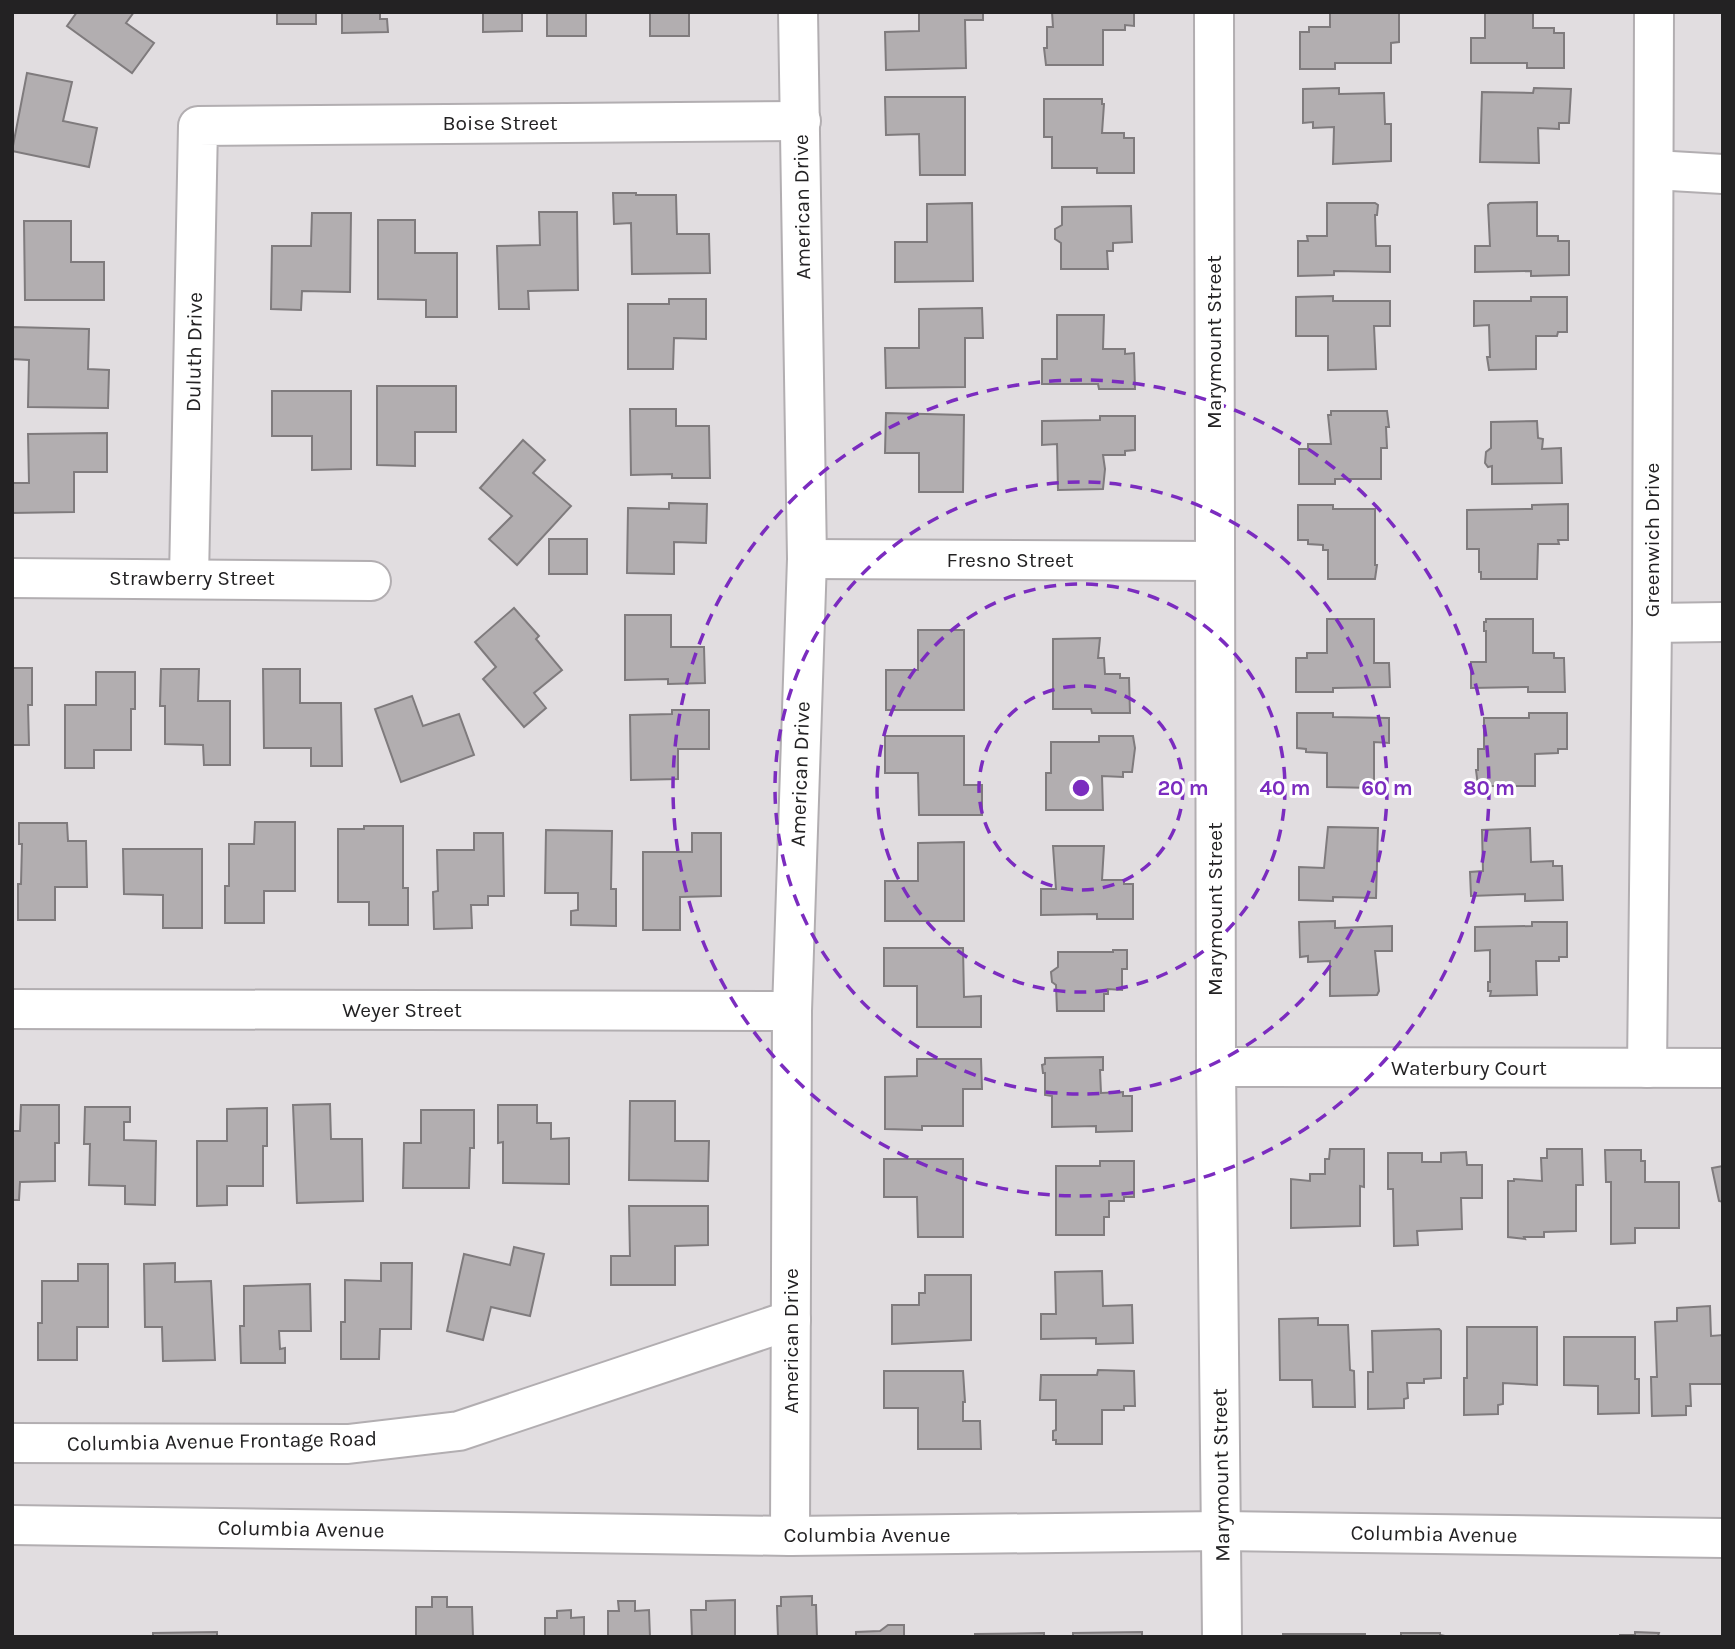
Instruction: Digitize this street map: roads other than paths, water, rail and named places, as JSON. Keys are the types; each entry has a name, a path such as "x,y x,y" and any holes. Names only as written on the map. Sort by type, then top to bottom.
{"street":[{"name":"American Drive","path":"790,1536 792,1011 807,559 798,12"},
{"name":"Marymount Street","path":"1214,12 1216,1067 1222,1637"},
{"name":"Greenwich Drive","path":"1647,1068 1654,12"},
{"name":"Boise Street","path":"198,126 801,121"},
{"name":"Duluth Drive","path":"190,578 198,126"},
{"path":"1654,170 1723,174"},
{"name":"Fresno Street","path":"807,559 1214,561"},
{"name":"Strawberry Street","path":"12,578 371,580"},
{"path":"1652,623 1723,622"},
{"name":"Weyer Street","path":"12,1009 792,1011"},
{"name":"Waterbury Court","path":"1216,1067 1723,1068"},
{"name":"Columbia Avenue Frontage Road","path":"12,1443 348,1444 459,1431 792,1320"},
{"name":"Columbia Avenue","path":"12,1525 790,1536 1222,1531 1723,1538"}]}
